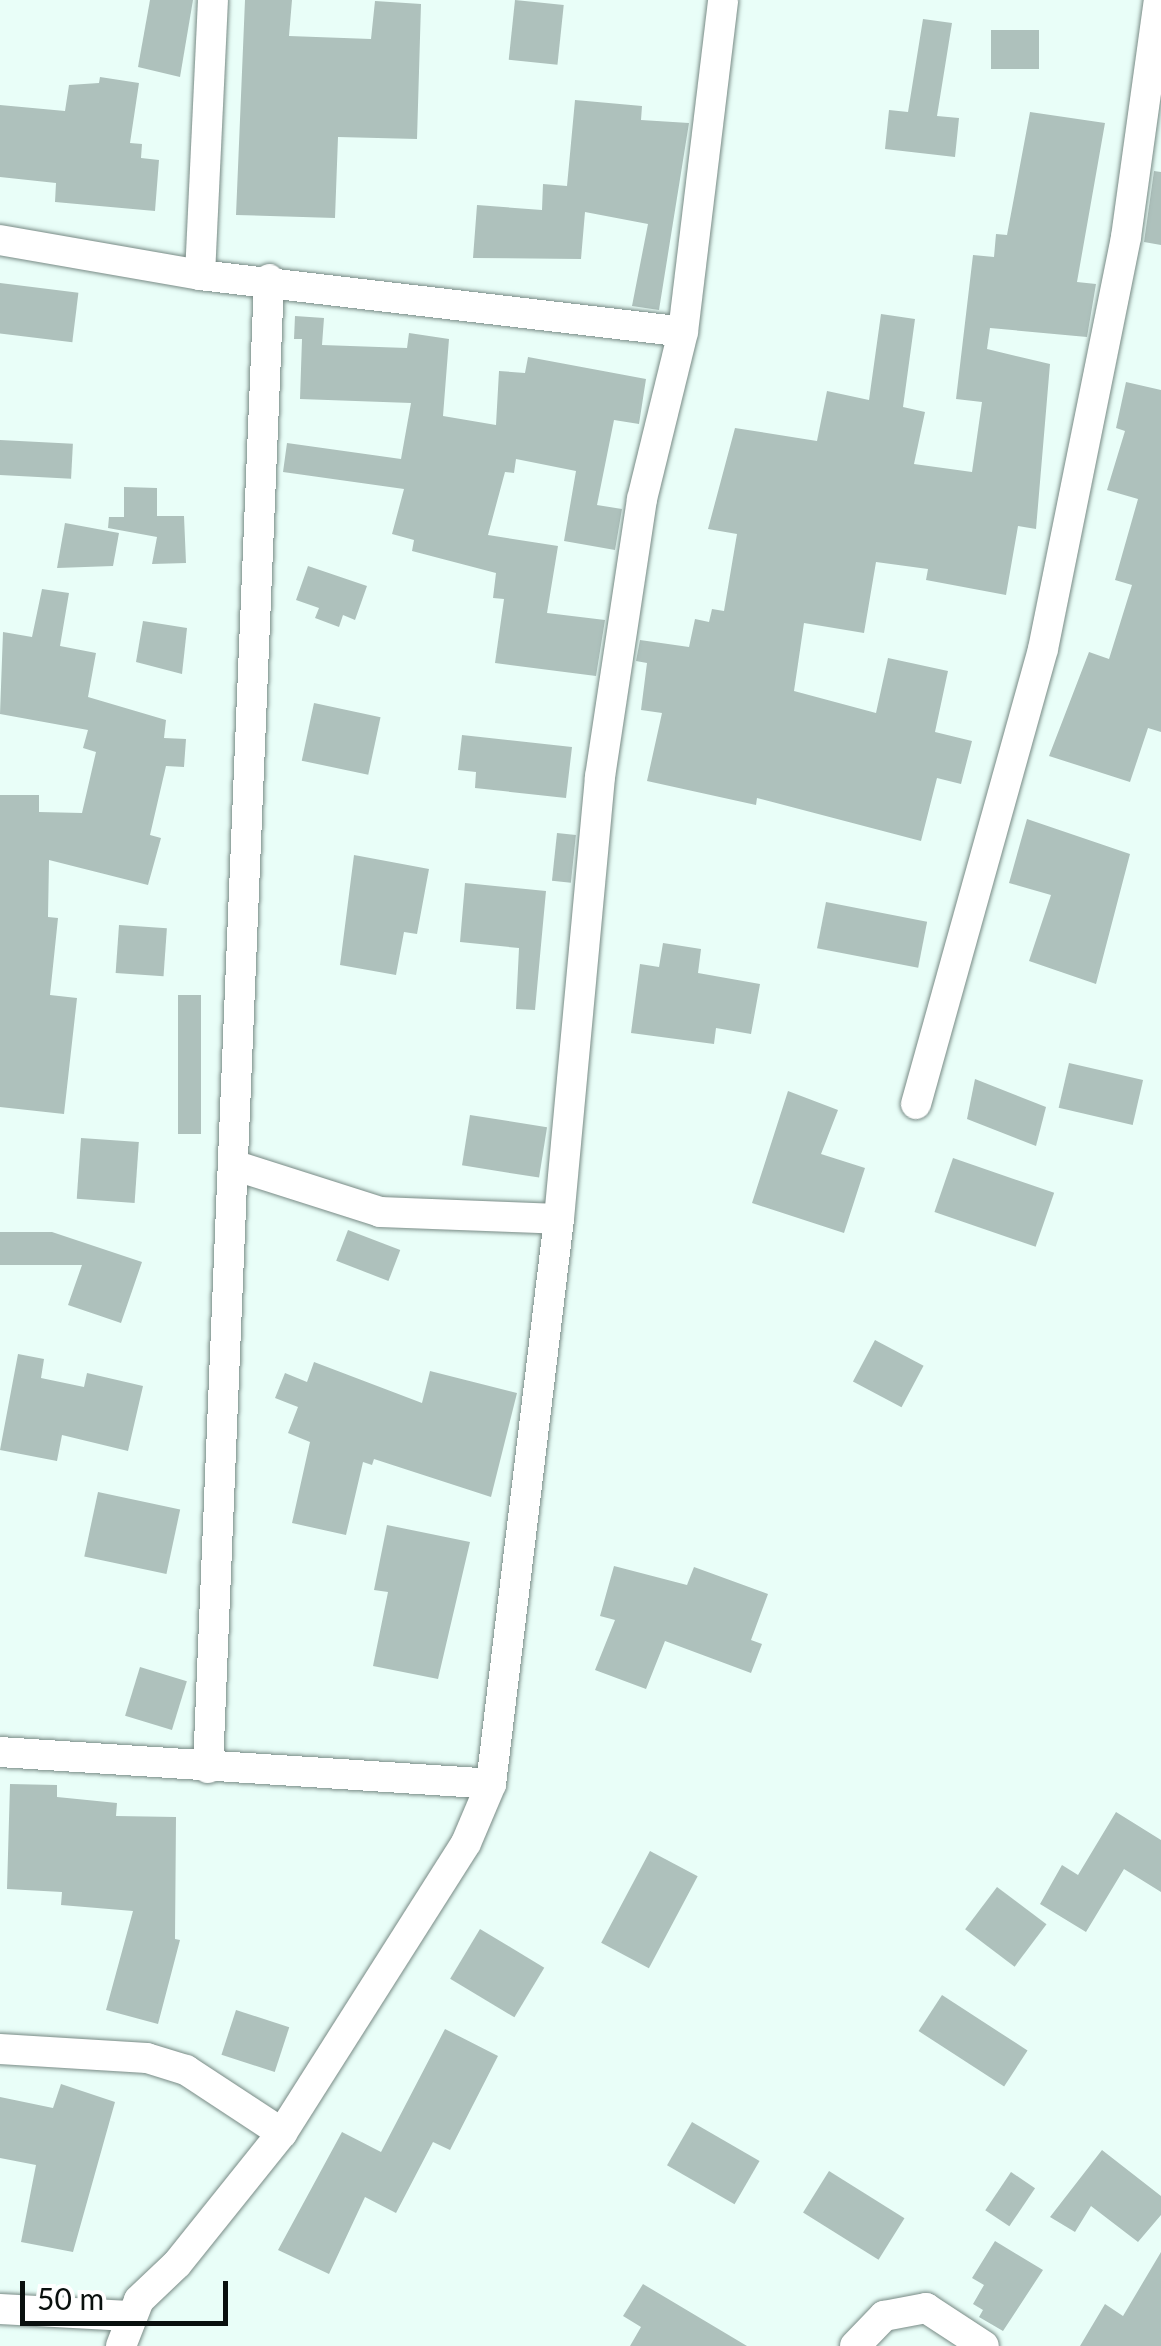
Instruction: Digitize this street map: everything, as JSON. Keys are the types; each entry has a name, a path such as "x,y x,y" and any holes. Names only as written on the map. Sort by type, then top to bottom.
{"street":[{"path":"200,275 212,0"},
{"path":"121,2346 130,2316 282,2133 466,1843 492,1784 559,1219 600,777 642,498 683,332 723,0"},
{"path":"916,1104 1043,649 1126,237 1159,0"},
{"path":"0,240 200,275 269,279 683,332"},
{"path":"208,1768 269,279"},
{"path":"233,1165 380,1212 559,1219"},
{"path":"0,1752 492,1784"},
{"path":"0,2048 147,2058 186,2070 282,2133"},
{"path":"855,2346 884,2316 926,2308 984,2346"},
{"path":"0,2309 130,2316"}],"building":[{"path":"150,0 193,0 180,77 138,67"},
{"path":"245,0 292,0 289,36 371,39 375,1 421,4 417,139 338,137 335,218 236,215"},
{"path":"515,0 564,5 557,65 509,60"},
{"path":"923,19 952,23 937,116 959,118 955,157 885,149 889,110 908,112"},
{"path":"991,30 1039,30 1039,69 991,69"},
{"path":"100,77 139,83 130,143 142,144 141,158 159,160 155,211 55,202 56,183 0,177 0,105 65,111 69,85 99,83"},
{"path":"575,100 642,106 641,120 689,123 659,310 632,306 648,224 585,212 581,259 473,258 477,205 542,210 543,184 567,186"},
{"path":"1030,112 1105,123 1077,282 1096,284 1087,337 990,328 987,349 1050,364 1036,529 1018,526 1006,595 926,580 928,569 876,562 864,633 804,623 794,691 876,713 888,658 948,671 935,732 972,741 961,784 937,778 921,841 757,798 756,805 647,781 662,713 641,710 647,663 636,661 640,640 689,647 695,619 709,622 712,609 724,611 737,534 708,529 735,428 817,441 827,391 869,400 881,314 915,319 903,407 925,412 914,464 972,472 982,402 956,399 973,255 994,257 996,234 1007,235"},
{"path":"1154,171 1161,172 1161,245 1144,242"},
{"path":"0,283 78,293 72,342 0,333"},
{"path":"295,316 324,318 322,345 407,348 409,333 449,339 443,416 496,425 499,371 525,373 528,357 646,379 639,424 614,420 597,505 622,509 615,550 564,541 576,471 516,459 514,473 505,472 488,535 558,546 547,613 605,620 596,676 495,663 504,599 493,598 496,573 412,551 414,540 392,534 404,489 283,472 287,443 401,459 411,403 300,399 302,339 294,339"},
{"path":"1126,382 1161,390 1161,732 1148,728 1130,782 1049,756 1089,652 1109,659 1132,585 1115,580 1138,499 1107,490 1125,431 1116,428"},
{"path":"0,440 73,444 71,479 0,475"},
{"path":"124,487 157,488 157,516 184,516 186,563 152,564 157,537 108,528 109,517 124,517"},
{"path":"65,523 119,533 113,566 57,568"},
{"path":"308,566 367,586 355,620 343,615 339,627 315,618 319,608 296,600"},
{"path":"42,589 69,593 60,646 96,653 88,697 166,720 164,738 186,739 184,767 166,766 150,835 161,838 148,885 49,860 48,917 58,918 50,995 77,998 64,1114 0,1107 0,795 39,795 39,812 82,813 96,752 83,748 88,730 0,714 3,632 32,637"},
{"path":"143,621 187,628 182,674 136,662"},
{"path":"314,703 381,717 368,775 302,761"},
{"path":"462,735 572,747 566,798 475,788 476,772 458,770"},
{"path":"1027,819 1130,854 1096,984 1029,961 1051,895 1009,883"},
{"path":"557,833 576,835 571,883 552,881"},
{"path":"354,855 429,869 417,934 404,932 396,975 340,965"},
{"path":"465,883 546,891 535,1010 516,1009 519,948 460,942"},
{"path":"826,902 927,922 918,968 817,948"},
{"path":"119,925 167,928 164,976 116,973"},
{"path":"663,943 701,949 698,973 760,984 751,1034 716,1028 714,1044 631,1033 640,964 659,967"},
{"path":"178,995 201,995 201,1134 178,1134"},
{"path":"1069,1063 1143,1080 1133,1125 1059,1108"},
{"path":"975,1079 1046,1107 1036,1146 967,1119"},
{"path":"788,1091 838,1110 821,1154 865,1168 844,1233 752,1203"},
{"path":"470,1115 547,1127 539,1178 462,1165"},
{"path":"81,1138 139,1142 135,1203 77,1199"},
{"path":"953,1158 1054,1193 1036,1247 934,1212"},
{"path":"348,1230 400,1250 388,1281 336,1261"},
{"path":"0,1232 52,1232 142,1262 121,1323 68,1305 82,1265 0,1265"},
{"path":"875,1340 924,1366 901,1407 853,1381"},
{"path":"18,1354 44,1359 41,1378 84,1387 87,1373 143,1386 128,1451 62,1435 57,1461 0,1450"},
{"path":"314,1362 422,1403 430,1371 517,1393 491,1497 374,1459 372,1465 363,1462 346,1535 292,1523 310,1442 288,1433 298,1407 275,1398 285,1373 307,1382"},
{"path":"98,1492 180,1509 166,1574 84,1557"},
{"path":"387,1525 470,1542 438,1679 373,1666 388,1592 374,1590"},
{"path":"614,1566 687,1585 694,1567 768,1594 751,1640 762,1644 751,1673 665,1641 646,1689 595,1670 615,1620 600,1616"},
{"path":"140,1667 187,1681 172,1730 125,1716"},
{"path":"10,1784 57,1785 57,1797 117,1803 116,1816 176,1817 175,1939 180,1940 158,2024 106,2010 133,1911 61,1905 62,1892 7,1889"},
{"path":"1116,1812 1161,1840 1161,1892 1124,1869 1086,1932 1040,1904 1062,1865 1078,1875"},
{"path":"650,1851 698,1876 649,1968 601,1943"},
{"path":"997,1887 1047,1924 1015,1967 965,1929"},
{"path":"480,1929 544,1968 514,2017 450,1979"},
{"path":"942,1995 1028,2051 1004,2087 919,2031"},
{"path":"236,2010 289,2027 275,2072 221,2055"},
{"path":"445,2029 498,2056 450,2150 433,2142 396,2213 365,2197 329,2274 278,2250 342,2132 381,2152"},
{"path":"61,2084 115,2102 73,2252 21,2242 36,2165 0,2158 0,2097 53,2108"},
{"path":"692,2122 760,2161 735,2204 667,2165"},
{"path":"1102,2150 1161,2196 1161,2215 1138,2242 1091,2206 1075,2232 1050,2217"},
{"path":"829,2171 904,2218 879,2260 803,2213"},
{"path":"1011,2172 1035,2188 1009,2226 985,2210"},
{"path":"995,2241 1043,2270 1003,2331 979,2317 983,2310 973,2304 984,2285 972,2278"},
{"path":"1161,2252 1161,2346 1080,2346 1105,2304 1123,2316"},
{"path":"643,2284 747,2346 630,2346 641,2327 623,2316"}]}
